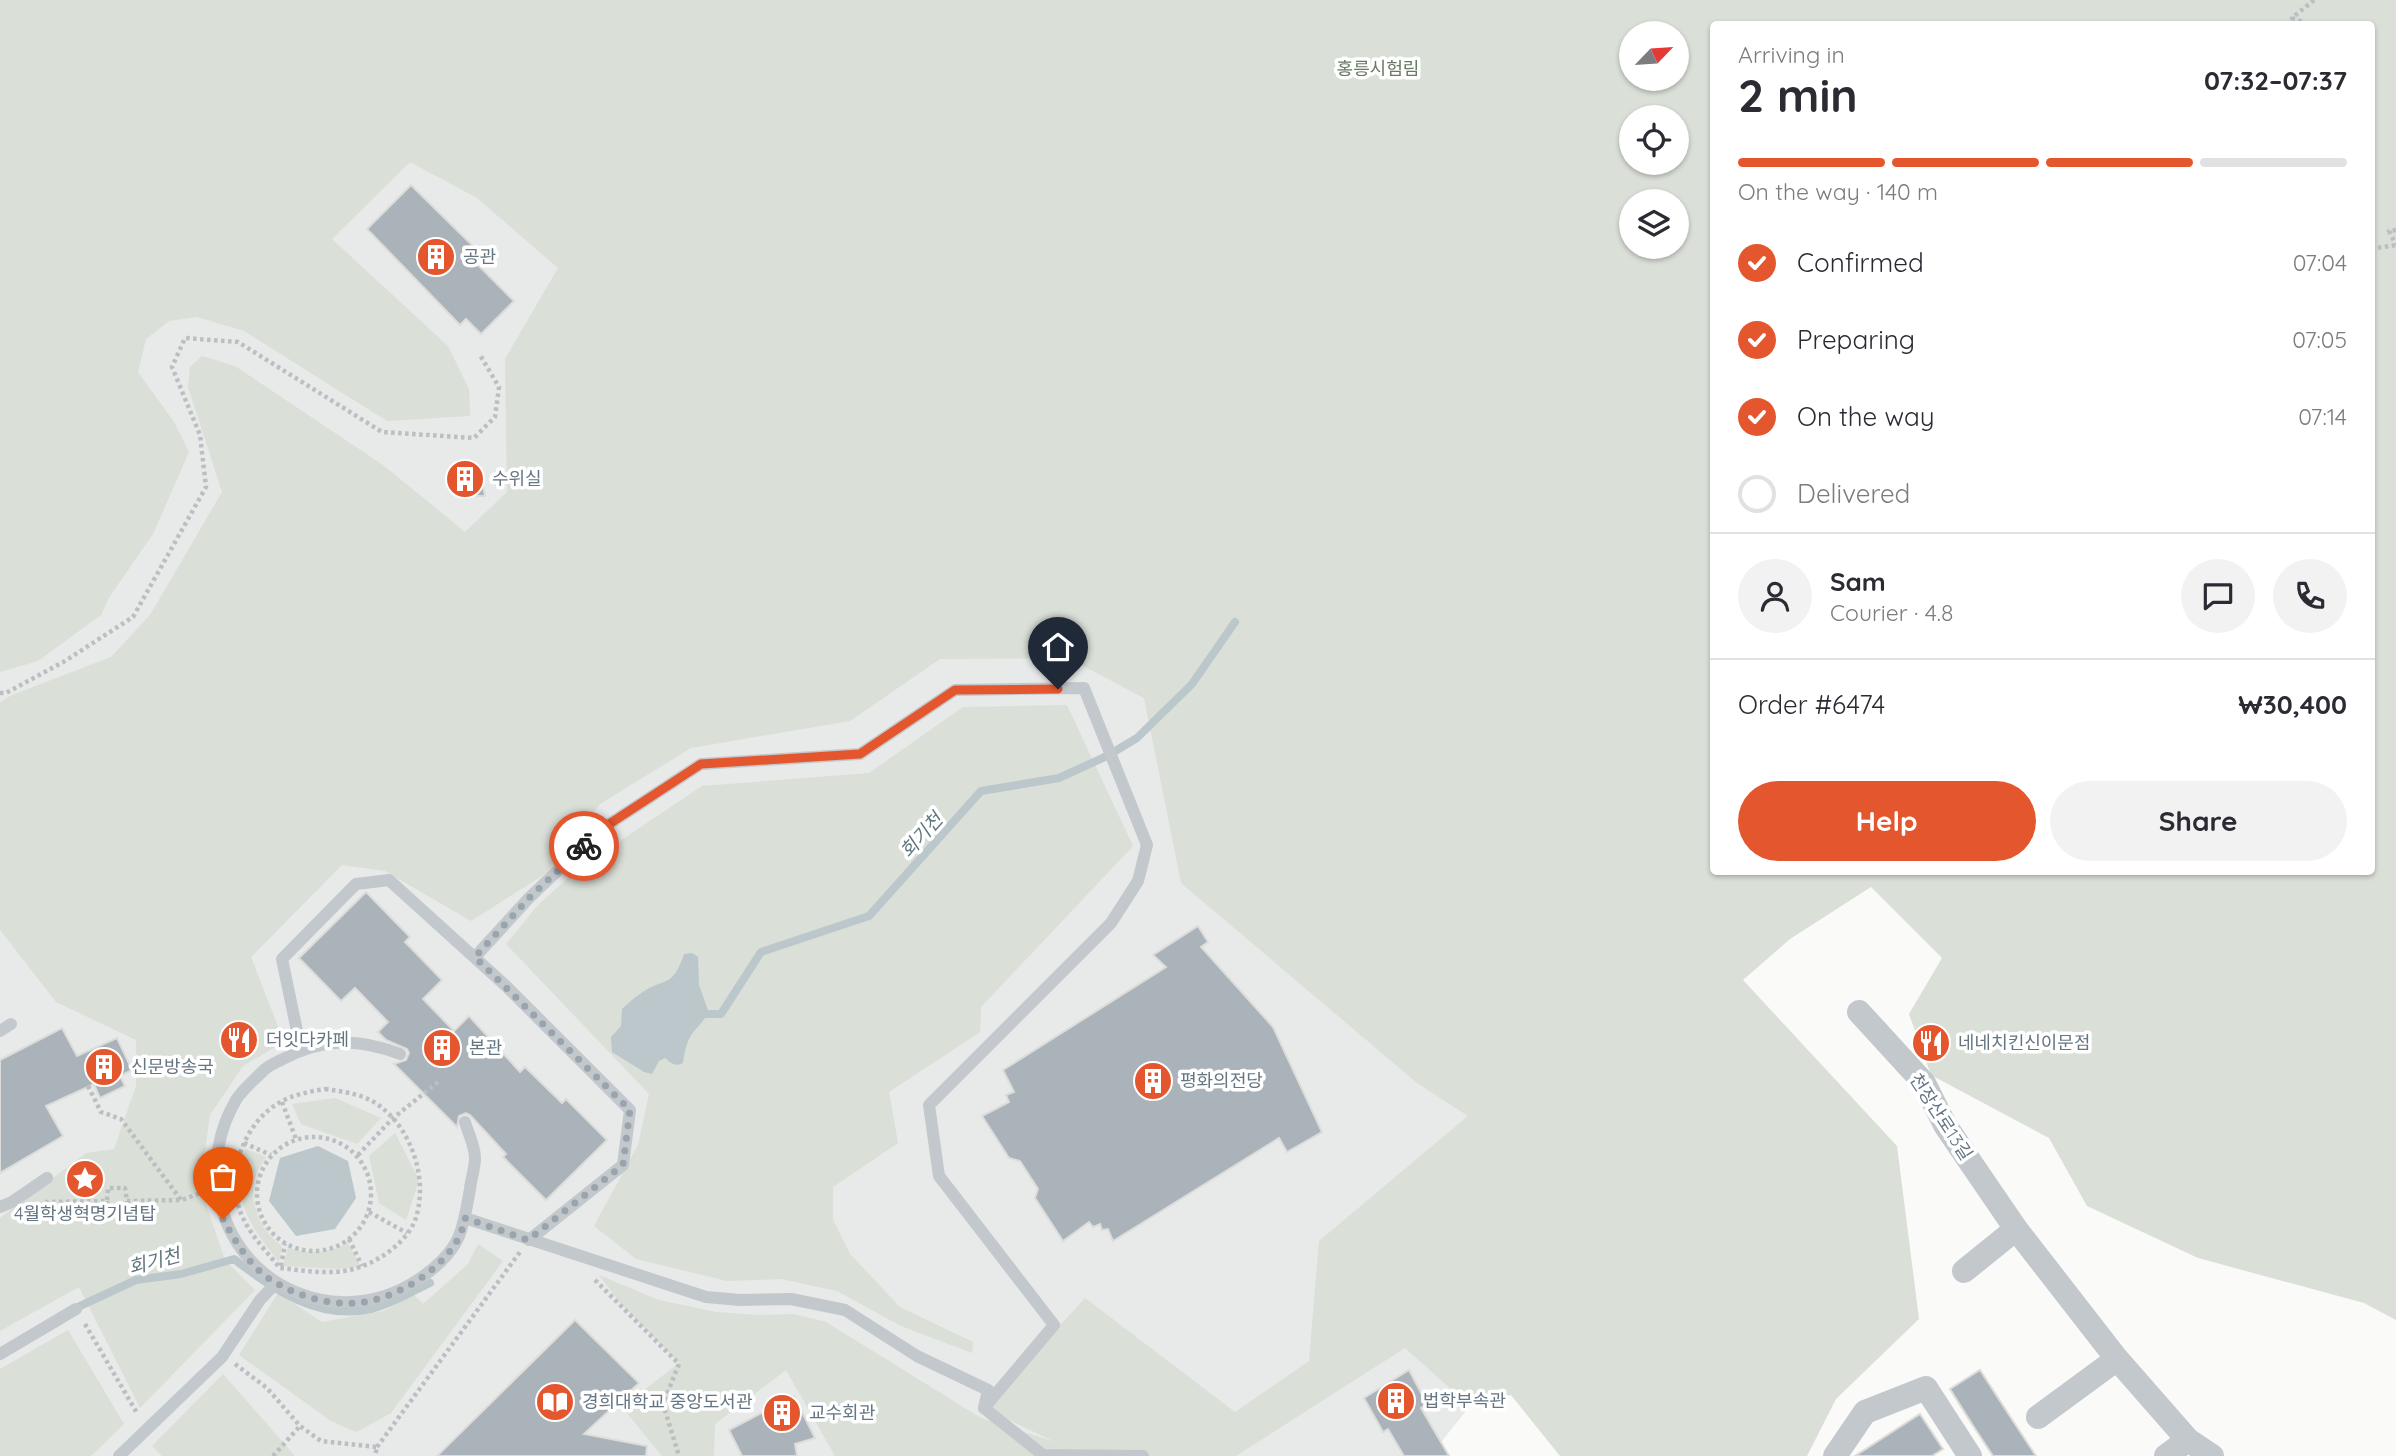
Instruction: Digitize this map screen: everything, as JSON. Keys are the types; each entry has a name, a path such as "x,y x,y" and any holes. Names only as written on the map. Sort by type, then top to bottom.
{"street":[{"name":"천장산로13길","path":"1859,1012 1924,1083 1945,1125 2016,1229 2117,1359 2188,1440 2212,1456"},
{"path":"1964,1271 2016,1229"},
{"path":"2038,1418 2117,1359"},
{"path":"1835,1456 1865,1412 1926,1388 1970,1456"},
{"path":"2166,1456 2188,1440"}],"lane":[{"path":"475,957 529,898 600,830 701,764 860,754 955,690 1084,688 1147,845 1138,881 1111,923 929,1105 939,1176 1054,1325 984,1408"},
{"path":"303,1048 282,959 356,884 389,880 475,957 630,1110 623,1165 528,1240"},
{"path":"400,1054 376,1045 340,1041 303,1048 266,1068 237,1098 219,1136 217,1186 223,1219 244,1256 275,1284 315,1300 356,1303 397,1293 432,1270 459,1238 475,1157 465,1122"},
{"path":"6,1204 47,1178"},
{"path":"465,1218 706,1297 740,1300 791,1299 845,1310 917,1356 988,1390 984,1408"},
{"path":"119,1456 222,1357 260,1300 275,1284"},
{"path":"0,1354 76,1308"},
{"path":"984,1408 1043,1455 1143,1456"}],"path":[{"path":"2300,21 2292,18 2314,0"},
{"path":"2375,248 2396,245 2389,231 2396,230"},
{"path":"0,692 6,693 65,662 133,617 205,487 200,435 172,367 185,338 238,342 382,432 474,438 495,417 499,387 480,355"},
{"path":"358,1155 392,1119 439,1082"},
{"path":"88,1086 101,1112 121,1119 182,1200"},
{"path":"325,1089 355,1093 381,1107 392,1119 402,1129 414,1153 419,1180 417,1216 407,1233 387,1254 362,1266 333,1273 280,1268 257,1241 242,1215 235,1186 238,1157 250,1130 270,1108 296,1094 325,1089"},
{"path":"282,1102 296,1139"},
{"path":"303,1136 323,1136 342,1143 358,1155 368,1173 372,1192 369,1212 361,1227 335,1248 301,1250 285,1244 270,1231 260,1214 256,1194 260,1174 271,1155 284,1144 296,1139 303,1136"},
{"path":"244,1143 271,1155"},
{"path":"127,1201 182,1200 217,1186"},
{"path":"108,1188 125,1188 127,1201 129,1211 108,1213 108,1188"},
{"path":"6,1204 107,1202"},
{"path":"369,1212 407,1233"},
{"path":"349,1239 362,1266"},
{"path":"375,1456 377,1447 528,1240"},
{"path":"280,1268 285,1244"},
{"path":"592,1277 679,1363 663,1404 679,1456"},
{"path":"76,1308 146,1429"},
{"path":"248,1373 267,1388 300,1426 321,1441 377,1447"},
{"path":"273,1456 300,1426"}],"shaded area":[{"path":"0,0 1619,116 1619,175 1689,175 1689,155 1710,141 1710,151 1689,235 1689,189 1619,189 1619,259 1683,259 1468,1116 1417,1223 1470,1406 1430,1456 0,1456"},
{"path":"692,953 698,957 699,985 709,1013 689,1040 683,1063 671,1063 665,1058 659,1061 652,1074 644,1072 612,1052 611,1037 621,1026 622,1009 637,996 671,978 684,954"},
{"path":"318,1146 348,1161 356,1198 335,1229 296,1236 269,1201 280,1158"}],"green space":[{"name":"홍릉시험림","path":"0,0 2396,0 2396,1320 2364,1303 2198,1258 2087,1206 2049,1138 1931,1075 1909,1014 1942,958 1871,887 1790,939 1743,980 1897,1146 1919,1319 1836,1399 1807,1456 1560,1456 1511,1395 1470,1406 1405,1348 1236,1456 835,1456 786,1370 715,1424 714,1456 662,1456 622,1407 679,1363 620,1303 599,1275 659,1300 716,1312 794,1314 826,1322 981,1418 1055,1442 984,1408 1085,1298 1235,1412 1309,1361 1319,1241 1468,1116 1417,1083 1181,883 1144,698 1068,658 940,659 850,721 691,748 600,804 548,872 471,921 385,871 342,865 251,957 284,1042 243,1066 210,1115 203,1165 204,1198 225,1260 255,1290 140,1408 79,1287 0,1331 0,1218 86,1153 114,1149 136,1086 136,1040 56,1002 0,930 0,702 111,657 150,615 222,492 188,387 190,367 202,356 235,366 383,465 465,532 507,492 505,359 558,268 477,198 410,162 332,239 448,346 469,389 470,416 387,421 244,331 197,317 169,321 146,339 138,372 174,422 189,452 153,534 110,596 101,615 38,661 0,672"},
{"path":"1067,705 1133,846 981,1007 980,1032 889,1092 898,1143 833,1187 833,1220 850,1254 900,1307 973,1342 972,1353 901,1326 837,1291 781,1279 727,1281 636,1259 594,1226 638,1145 649,1094 506,944 538,905 578,869 702,786 869,773 963,707"},
{"path":"335,1098 381,1118 357,1144 301,1124 292,1104"},
{"path":"395,1133 419,1180 406,1220 379,1203 369,1156"},
{"path":"246,1149 266,1157 255,1179 254,1201 263,1226 282,1246 279,1262 246,1213 240,1169"},
{"path":"348,1243 361,1267 338,1269 283,1266 288,1248 319,1252"},
{"path":"478,1244 503,1261 391,1413 356,1432 331,1421 239,1355 278,1293 322,1322 383,1311 414,1295 423,1304 468,1264"},
{"path":"68,1330 124,1424 91,1456 0,1456 0,1369"},
{"path":"223,1374 295,1456 162,1456 152,1446"}],"building":[{"name":"공관","path":"411,185 481,254 474,261 514,301 481,334 466,319 460,325 367,229"},
{"name":"수위실","path":"458,465 470,467 476,476 481,476 485,496 466,496 446,482"},
{"name":"본관","path":"366,892 410,937 405,942 442,980 423,999 454,1031 469,1016 520,1072 525,1067 562,1103 566,1099 607,1140 546,1200 503,1157 506,1154 470,1115 466,1113 459,1116 457,1127 394,1064 406,1060 409,1053 407,1049 386,1040 378,1032 388,1022 355,988 341,1001 299,958"},
{"name":"평화의전당","path":"1198,926 1208,942 1201,947 1273,1027 1322,1132 1287,1152 1279,1138 1113,1241 1108,1229 1102,1230 1100,1224 1093,1227 1089,1222 1063,1241 1035,1198 1038,1189 1020,1161 1009,1158 982,1116 1009,1102 1006,1095 1014,1092 1003,1070 1166,967 1153,955"},
{"path":"62,1028 77,1056 117,1038 132,1070 120,1076 125,1086 100,1098 94,1084 46,1106 63,1136 0,1173 0,1060"},
{"name":"경희대학교 중앙도서관","path":"575,1320 639,1383 584,1434 647,1446 646,1456 437,1456"},
{"path":"1409,1370 1427,1404 1421,1408 1449,1456 1404,1456 1388,1429 1383,1432 1364,1398"},
{"path":"1980,1370 2036,1456 1993,1456 1972,1424 1950,1389"},
{"name":"교수회관","path":"794,1396 815,1438 795,1444 797,1456 742,1456 729,1430"},
{"path":"1920,1414 1943,1449 1932,1456 1855,1456"}],"waterway":[{"name":"회기천","path":"701,1014 721,1014 761,952 869,916 981,791 1059,778 1107,756 1137,738 1192,684 1235,622"},
{"name":"회기천","path":"80,1306 136,1280 181,1274 234,1259 297,1300 333,1310 352,1312 379,1307 430,1283"}],"way so far":[{"path":"223,1219 244,1256 276,1283 315,1300 356,1303 397,1293 432,1270 459,1238 465,1218 528,1240 623,1165 630,1110 475,957 529,898 584,846"}],"place":[{"name":"공관","path":"436,257"},
{"name":"수위실","path":"465,479"},
{"name":"더잇다카페","path":"239,1040"},
{"name":"네네치킨신이문점","path":"1931,1043"},
{"name":"본관","path":"442,1048"},
{"name":"신문방송국","path":"104,1067"},
{"name":"평화의전당","path":"1153,1081"},
{"name":"4월학생혁명기념탑","path":"85,1179"},
{"name":"법학부속관","path":"1396,1401"},
{"name":"경희대학교 중앙도서관","path":"555,1402"},
{"name":"교수회관","path":"782,1413"}],"route":[{"path":"584,846 600,830 701,764 860,754 955,690 1058,689"}]}
